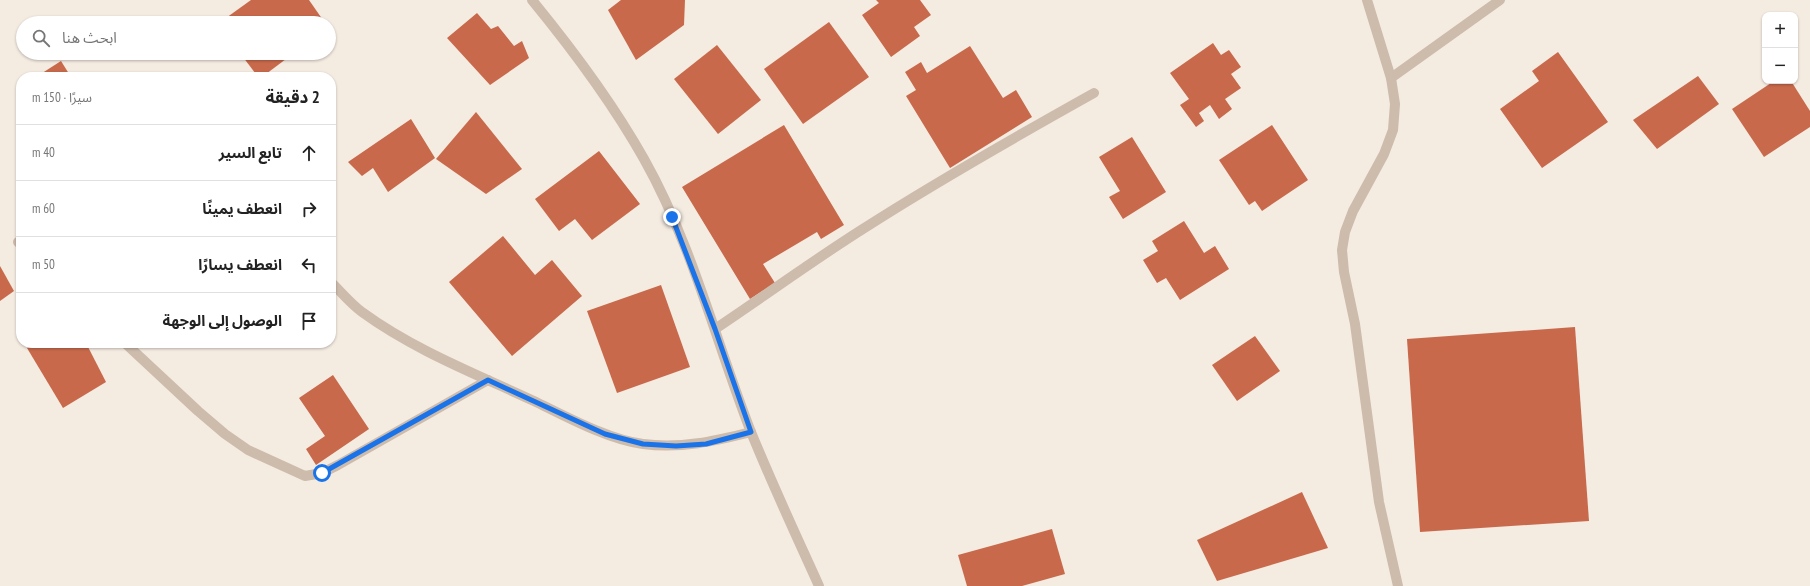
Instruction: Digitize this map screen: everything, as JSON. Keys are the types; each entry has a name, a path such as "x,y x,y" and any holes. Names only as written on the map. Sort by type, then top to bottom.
{"street":[{"path":"532,0 607,97 645,160 672,217 715,329 751,432 819,586"},
{"path":"1367,0 1390,78 1395,104 1393,130 1384,154 1353,211 1345,232 1342,250 1344,272 1356,331 1379,502 1398,586"},
{"path":"1390,78 1500,0"},
{"path":"715,329 865,228 980,156 1094,93"},
{"path":"336,287 360,311 394,334 488,380 605,434 643,444 676,446 706,444 751,432"},
{"path":"130,348 225,434 248,450 305,476 322,473 338,465 488,380"}],"building":[{"path":"251,0 309,0 320,16 229,16"},
{"path":"621,0 685,0 684,25 636,60 608,10"},
{"path":"876,0 920,0 931,15 914,27 920,36 891,57 862,15 879,3"},
{"path":"477,13 491,29 498,26 514,46 522,41 529,58 490,85 447,38"},
{"path":"829,22 869,77 803,124 764,69"},
{"path":"1213,43 1221,55 1229,50 1241,67 1231,74 1241,88 1225,99 1232,109 1219,119 1210,105 1199,113 1204,121 1196,127 1180,105 1189,99 1170,73"},
{"path":"717,45 761,100 718,134 674,79"},
{"path":"970,46 1003,98 1016,90 1032,117 950,168 906,96 916,90 905,72 921,62 927,73"},
{"path":"1558,52 1608,122 1542,168 1500,109 1539,81 1532,71"},
{"path":"245,60 285,60 269,72 254,72"},
{"path":"61,61 68,72 44,72"},
{"path":"1698,76 1719,104 1657,149 1633,120"},
{"path":"1770,84 1793,84 1810,111 1810,127 1764,157 1732,109"},
{"path":"476,112 522,169 486,194 436,159"},
{"path":"411,119 435,158 388,192 373,168 362,176 348,162"},
{"path":"784,125 844,225 821,239 817,232 763,264 775,283 750,299 682,187"},
{"path":"1272,125 1308,180 1262,211 1255,201 1249,205 1219,160"},
{"path":"1132,137 1166,192 1123,219 1109,197 1120,191 1099,157"},
{"path":"599,151 640,204 592,240 575,219 559,231 535,199"},
{"path":"1184,221 1204,253 1215,246 1229,269 1180,300 1166,278 1157,283 1143,260 1158,251 1152,241"},
{"path":"503,236 535,275 552,260 582,296 512,356 449,282"},
{"path":"0,266 14,291 0,301"},
{"path":"661,285 690,367 617,393 587,311"},
{"path":"1575,327 1589,521 1420,532 1407,339"},
{"path":"1255,336 1280,371 1237,401 1212,365"},
{"path":"27,348 89,348 106,382 63,408"},
{"path":"333,375 369,429 316,465 306,449 325,436 299,398"},
{"path":"1302,492 1328,548 1217,581 1197,540"},
{"path":"1052,529 1065,574 1022,586 967,586 958,555"}],"route":[{"path":"322,473 488,380 605,434 643,444 676,446 706,444 751,432 698,281 672,217"}]}
